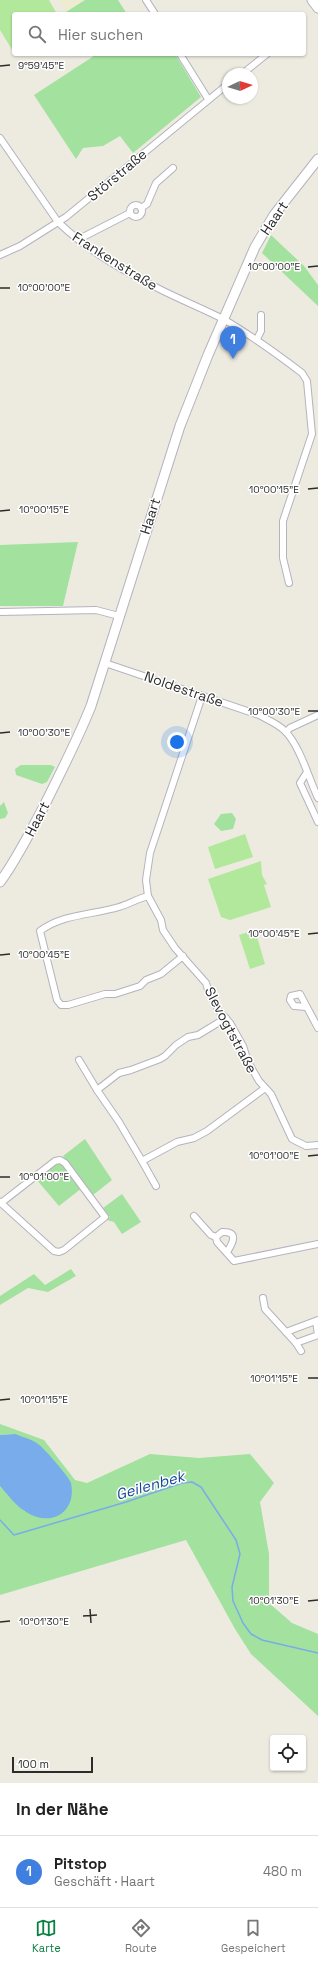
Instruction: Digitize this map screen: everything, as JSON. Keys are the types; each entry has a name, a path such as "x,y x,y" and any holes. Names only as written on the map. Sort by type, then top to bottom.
{"main road":[{"path":"312,0 318,8"},
{"name":"Haart","path":"0,882 20,851 77,740 91,706 180,426 249,261 268,225 318,159"}],"street":[{"path":"146,0 154,12"},
{"path":"181,56 208,99"},
{"path":"250,68 264,56"},
{"name":"Störstraße","path":"0,255 20,246 58,222 98,191 222,88"},
{"name":"Frankenstraße","path":"0,138 58,222 79,240 148,284 224,320 257,339 302,373 307,381 311,408 312,434 283,521 283,558 288,583"},
{"path":"79,240 130,213 130,208 134,205 138,205 141,208 147,204 156,183 172,168"},
{"path":"257,339 261,331 261,315"},
{"path":"0,612 96,610 119,616"},
{"name":"Noldestraße","path":"105,663 259,715 286,732 298,753 318,798"},
{"name":"Slevogtstraße","path":"202,696 150,853 146,880 148,896 161,920 163,930 175,948 206,983 219,1011 226,1018 243,1046 248,1062 259,1081 271,1094 292,1139 306,1146 318,1146"},
{"path":"286,732 318,715"},
{"path":"307,772 300,783 318,822"},
{"path":"148,896 120,907 64,918 37,930 57,1000 62,1005 68,1005 106,994 115,994 140,986 146,980 161,974 183,956"},
{"path":"306,1007 318,1028"},
{"path":"98,1090 119,1073 160,1059 165,1056 176,1044 188,1037 198,1035 226,1018"},
{"path":"79,1060 156,1186"},
{"path":"142,1161 177,1142 194,1138 207,1131 265,1088"},
{"path":"60,1160 65,1162 105,1217 64,1250 56,1252 0,1203 55,1161 60,1160"},
{"path":"194,1216 211,1235 216,1237 217,1242 234,1261 318,1244"},
{"path":"216,1237 222,1232 228,1231 232,1234 233,1244 227,1252"},
{"path":"263,1298 265,1309 296,1343 301,1351"},
{"path":"286,1332 317,1320 318,1335 296,1343"}],"shaded area":[{"path":"59,0 85,0 66,12"}],"green space":[{"path":"0,0 49,0 56,12 12,12 12,50 0,30"},
{"path":"85,0 118,0 126,12 66,12"},
{"path":"94,56 176,56 201,97 133,153 120,136 103,146 83,148 76,159 34,95"},
{"path":"271,235 304,266 318,285 318,306 262,253"},
{"path":"78,542 63,606 0,606 0,545"},
{"path":"21,765 51,765 55,767 47,782 42,784 16,775 15,769"},
{"path":"4,802 8,813 5,818 0,819 0,806"},
{"path":"232,813 236,819 233,829 221,831 214,824 221,814"},
{"path":"245,834 253,857 215,869 208,847"},
{"path":"261,861 262,875 267,884 264,885 271,907 230,920 221,917 208,879"},
{"path":"255,930 265,964 250,969 239,935"},
{"path":"85,1139 112,1180 93,1195 63,1156"},
{"path":"56,1163 62,1163 82,1188 59,1206 36,1179"},
{"path":"122,1194 141,1222 122,1234 114,1222 107,1220 110,1217 103,1208"},
{"path":"71,1269 76,1276 48,1292 28,1288 0,1305 0,1296 34,1274 45,1285"},
{"path":"0,1424 44,1440 75,1480 87,1483 150,1454 199,1458 250,1454 274,1483 260,1502 269,1554 269,1603 292,1623 318,1634 318,1716 251,1654 235,1629 186,1540 0,1595 0,1486 25,1512 15,1434 0,1435"}],"water":[{"path":"15,1434 36,1442 41,1446 70,1480 72,1493 70,1502 66,1509 53,1518 35,1517 26,1512 12,1500 0,1486 0,1435"}],"waterway":[{"name":"Geilenbek","path":"0,1520 14,1535 126,1502 182,1483 192,1482 201,1487 236,1540 240,1554 232,1587 233,1601 243,1623 251,1634 262,1640 318,1653"}],"place":[{"name":"Pitstop","path":"233,359"}]}
